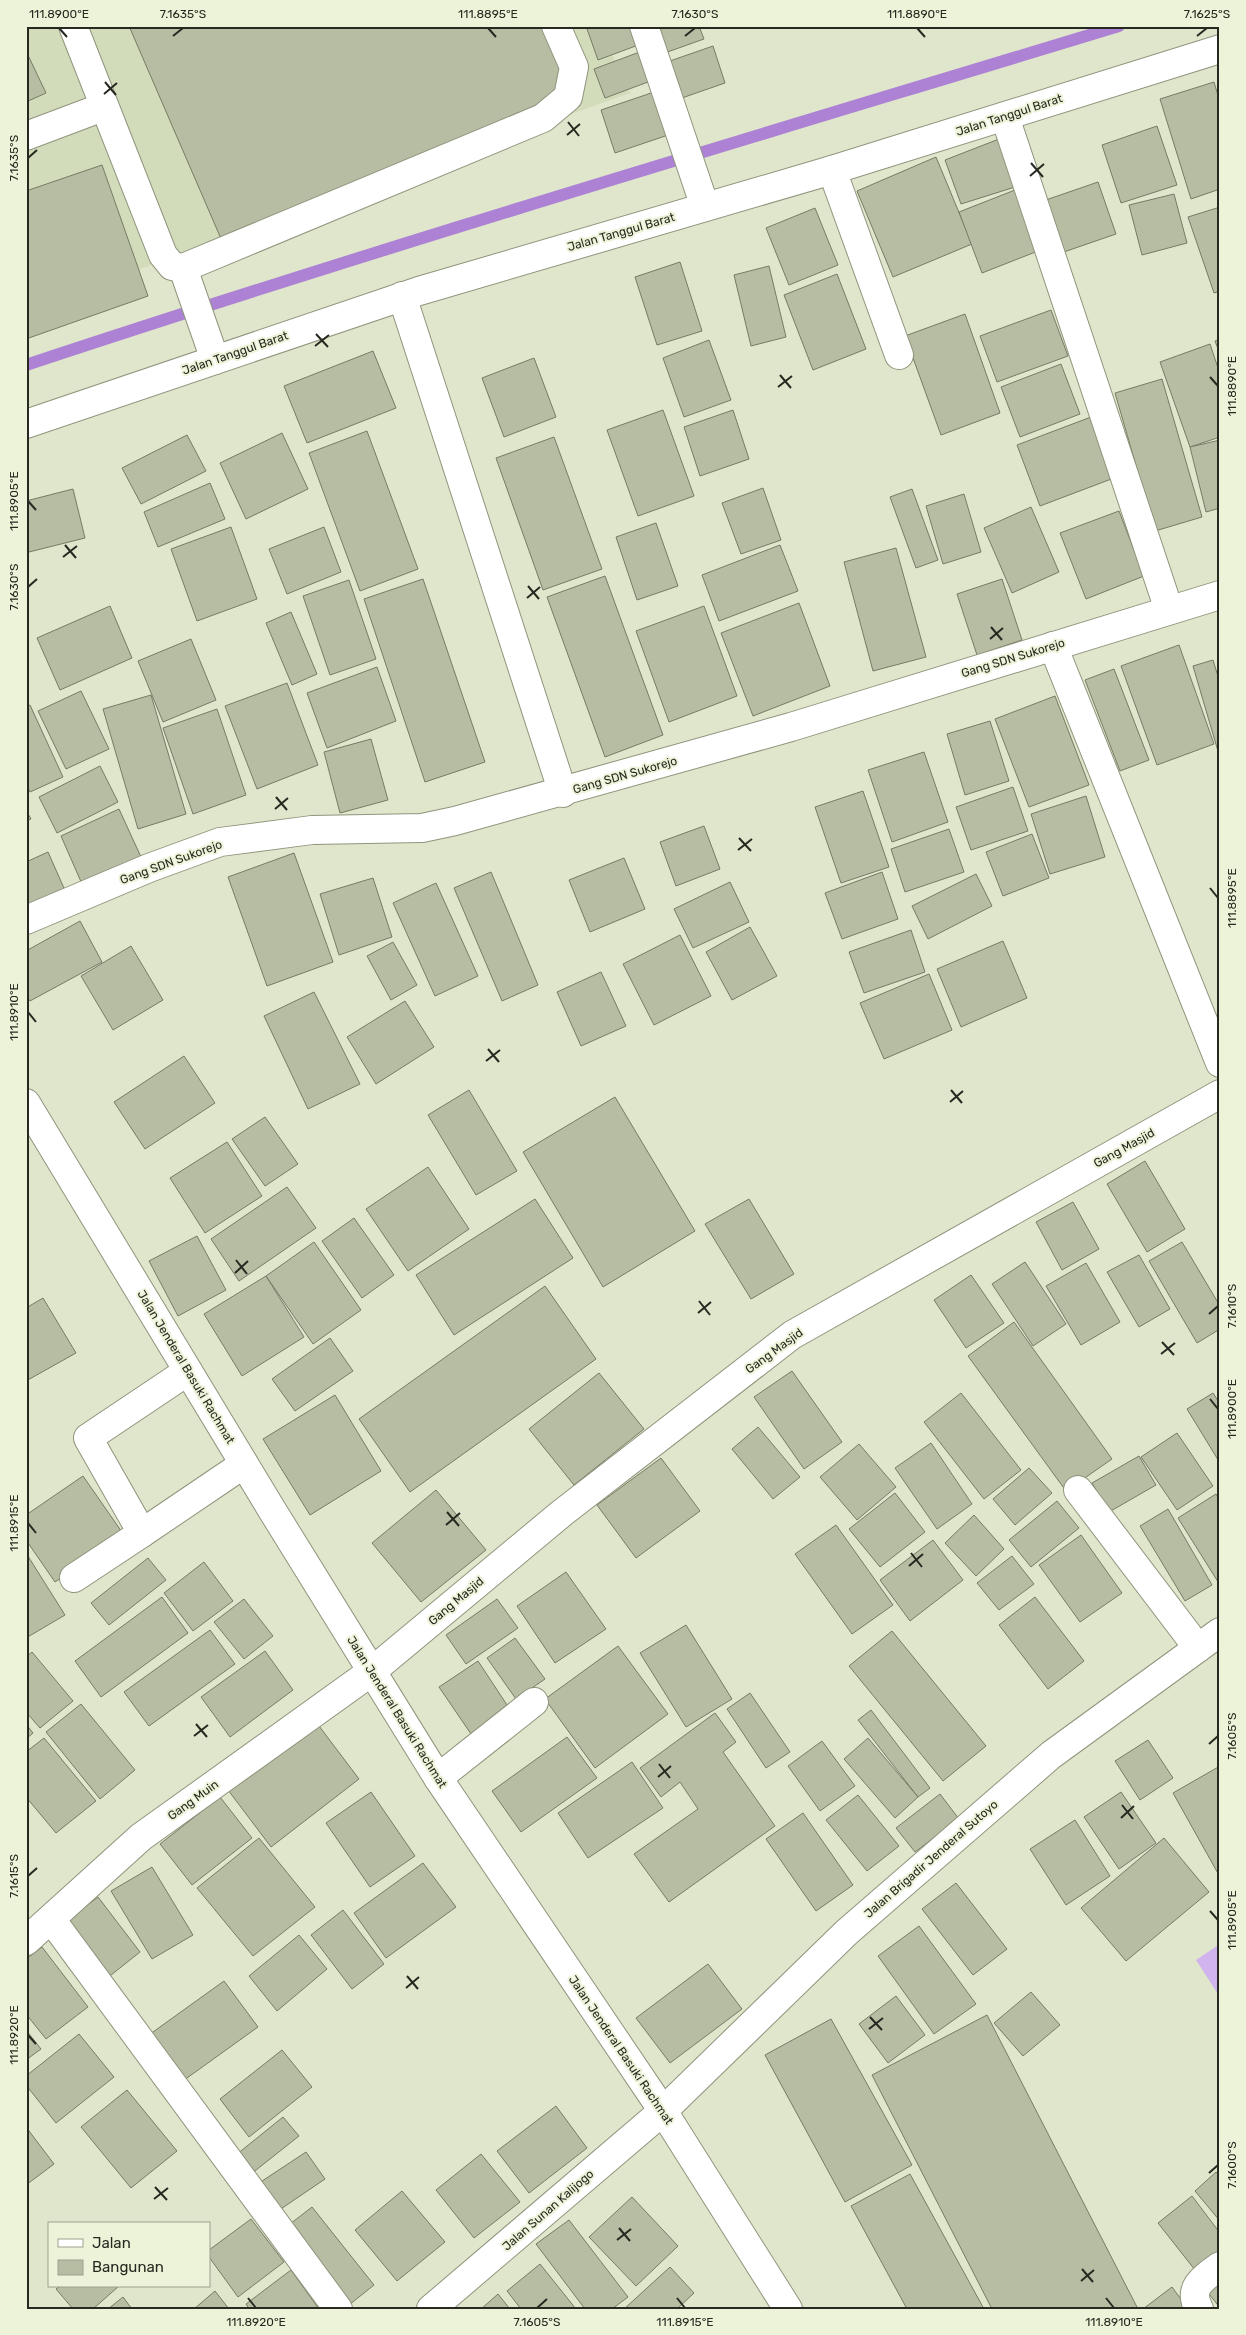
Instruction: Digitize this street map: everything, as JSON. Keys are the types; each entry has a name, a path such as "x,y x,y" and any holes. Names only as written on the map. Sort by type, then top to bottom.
{"street":[{"path":"73,26 103,107 163,254 172,266 185,274 215,360"},
{"path":"185,274 543,118 568,97 574,67 556,26"},
{"path":"644,26 705,208"},
{"name":"Jalan Tanggul Barat","path":"26,424 402,296 832,170 1220,49"},
{"path":"26,136 103,107"},
{"path":"1005,117 1169,610"},
{"path":"832,170 899,355"},
{"path":"402,296 563,793"},
{"name":"Gang SDN Sukorejo","path":"26,920 149,868 220,842 312,830 422,828 563,793 791,727 1220,595"},
{"path":"1053,646 1220,1063"},
{"name":"Gang Masjid","path":"371,1672 562,1513 792,1335 1220,1094"},
{"name":"Jalan Jenderal Basuki Rachmat","path":"26,1103 371,1672 438,1778 663,2111 788,2309"},
{"path":"142,1533 88,1438 188,1371"},
{"path":"74,1578 244,1464"},
{"path":"1078,1490 1198,1648"},
{"name":"Jalan Brigadir Jenderal Sutoyo","path":"663,2111 861,1919 1051,1755 1220,1632"},
{"name":"Gang Muin","path":"26,1941 142,1837 371,1672"},
{"path":"438,1778 534,1702"},
{"path":"51,1919 338,2309"},
{"name":"Jalan Sunan Kalijogo","path":"432,2309 663,2111"},
{"path":"1199,2309 1194,2300 1194,2290 1200,2281 1220,2266"}],"shaded area":[{"path":"26,26 599,26 630,93 26,310"},
{"path":"1220,1944 1220,1997 1196,1960"}],"building":[{"path":"129,26 541,26 569,91 222,241"},
{"path":"586,26 634,26 641,44 598,60"},
{"path":"649,26 699,26 704,39 659,55"},
{"path":"713,46 725,83 679,99 667,62"},
{"path":"645,50 656,79 605,98 594,69"},
{"path":"26,51 46,93 26,102"},
{"path":"1214,82 1220,102 1220,189 1191,199 1160,99"},
{"path":"663,89 677,132 615,153 601,110"},
{"path":"1157,126 1177,185 1121,203 1102,145"},
{"path":"999,139 1015,187 961,204 945,160"},
{"path":"936,157 972,244 893,277 857,191"},
{"path":"102,165 148,296 26,339 26,191"},
{"path":"1098,182 1116,234 1058,254 1040,202"},
{"path":"1015,190 1038,251 982,273 959,212"},
{"path":"1174,194 1187,243 1142,255 1129,205"},
{"path":"1220,207 1220,291 1214,293 1188,217"},
{"path":"815,208 838,265 789,285 766,228"},
{"path":"680,262 702,331 657,345 635,277"},
{"path":"769,266 786,337 751,346 734,275"},
{"path":"837,274 866,349 813,370 784,295"},
{"path":"1051,310 1068,356 997,382 980,336"},
{"path":"965,314 1000,413 941,435 905,336"},
{"path":"1220,339 1220,354 1215,341"},
{"path":"709,340 731,400 684,417 663,358"},
{"path":"1210,344 1220,374 1220,437 1190,447 1160,362"},
{"path":"373,351 396,408 307,443 284,386"},
{"path":"534,358 556,417 504,437 482,378"},
{"path":"1061,364 1080,414 1020,437 1001,387"},
{"path":"1162,379 1202,517 1155,531 1115,393"},
{"path":"663,410 694,496 638,516 607,430"},
{"path":"733,410 749,459 700,476 684,427"},
{"path":"1091,417 1114,478 1040,506 1017,445"},
{"path":"367,431 418,569 360,591 309,453"},
{"path":"282,433 308,489 246,519 220,463"},
{"path":"187,435 206,471 141,504 122,468"},
{"path":"554,437 602,569 543,590 496,458"},
{"path":"1220,440 1220,508 1206,512 1190,447"},
{"path":"210,483 225,519 158,547 144,512"},
{"path":"763,488 781,540 741,554 722,503"},
{"path":"73,489 85,538 29,552 26,543 26,501"},
{"path":"912,489 938,560 916,568 890,497"},
{"path":"964,494 981,552 943,564 926,506"},
{"path":"1031,507 1059,572 1012,593 984,528"},
{"path":"1119,511 1144,576 1086,599 1060,533"},
{"path":"656,523 678,586 637,600 616,537"},
{"path":"231,527 257,599 197,621 171,549"},
{"path":"324,527 341,572 287,594 269,549"},
{"path":"780,545 798,591 719,621 702,575"},
{"path":"896,548 926,657 873,671 844,562"},
{"path":"605,576 663,735 605,757 547,597"},
{"path":"423,579 485,762 425,782 364,599"},
{"path":"1002,579 1022,640 977,655 957,594"},
{"path":"349,580 376,659 330,675 303,596"},
{"path":"799,603 830,686 753,716 721,633"},
{"path":"110,606 132,658 60,690 37,638"},
{"path":"704,606 737,696 669,722 636,631"},
{"path":"291,612 317,674 292,685 266,623"},
{"path":"191,639 216,700 163,722 138,661"},
{"path":"1179,645 1214,744 1157,765 1121,666"},
{"path":"1213,660 1220,683 1220,758 1193,666"},
{"path":"377,667 396,721 327,748 307,693"},
{"path":"1114,669 1149,760 1120,771 1085,680"},
{"path":"287,683 318,765 257,789 225,706"},
{"path":"81,691 109,749 66,769 38,711"},
{"path":"151,695 186,814 138,829 103,709"},
{"path":"1055,696 1089,785 1029,807 995,719"},
{"path":"30,705 63,777 30,792 26,784 26,707"},
{"path":"217,709 246,795 193,814 163,728"},
{"path":"990,721 1009,781 965,795 947,734"},
{"path":"371,739 388,800 340,813 324,752"},
{"path":"924,752 948,822 892,842 868,770"},
{"path":"100,766 118,802 57,833 39,797"},
{"path":"1013,787 1028,831 971,850 956,807"},
{"path":"863,791 889,867 841,883 815,807"},
{"path":"1086,796 1105,857 1050,874 1031,814"},
{"path":"119,809 141,857 82,884 61,836"},
{"path":"26,810 31,819 26,821"},
{"path":"704,826 720,869 676,886 660,842"},
{"path":"949,829 964,872 905,892 891,849"},
{"path":"1032,834 1049,878 1003,896 986,852"},
{"path":"48,852 67,895 26,912 26,862"},
{"path":"294,853 333,962 267,986 228,877"},
{"path":"624,858 645,909 590,932 569,880"},
{"path":"491,872 538,985 502,1001 454,888"},
{"path":"882,872 898,919 842,939 825,893"},
{"path":"976,874 992,906 928,939 912,906"},
{"path":"373,878 392,937 339,955 320,894"},
{"path":"730,882 749,922 693,948 674,909"},
{"path":"436,883 478,976 435,996 393,903"},
{"path":"80,921 102,962 30,1001 26,995 26,951"},
{"path":"750,927 777,976 732,1000 706,952"},
{"path":"911,930 925,972 864,993 849,952"},
{"path":"680,935 711,996 654,1025 623,964"},
{"path":"1003,941 1027,998 961,1027 937,969"},
{"path":"393,942 417,985 391,1000 367,956"},
{"path":"131,946 163,1000 113,1030 81,976"},
{"path":"601,972 626,1026 581,1046 557,992"},
{"path":"929,974 952,1030 884,1059 860,1003"},
{"path":"314,992 360,1084 308,1109 264,1016"},
{"path":"405,1001 434,1047 376,1084 347,1037"},
{"path":"184,1056 215,1103 145,1149 114,1102"},
{"path":"469,1090 517,1171 476,1195 428,1115"},
{"path":"615,1097 695,1231 603,1287 523,1152"},
{"path":"265,1117 298,1164 265,1186 232,1139"},
{"path":"227,1142 262,1196 205,1233 170,1178"},
{"path":"1145,1161 1185,1229 1147,1252 1107,1184"},
{"path":"428,1167 469,1229 408,1271 366,1209"},
{"path":"287,1187 316,1228 239,1281 211,1239"},
{"path":"535,1199 573,1258 454,1335 416,1275"},
{"path":"749,1199 794,1274 751,1299 705,1224"},
{"path":"1073,1202 1099,1249 1062,1270 1036,1222"},
{"path":"354,1218 394,1275 362,1298 322,1241"},
{"path":"197,1236 226,1290 178,1316 149,1261"},
{"path":"314,1242 361,1310 313,1344 266,1276"},
{"path":"1182,1242 1220,1306 1220,1329 1197,1343 1149,1261"},
{"path":"1139,1255 1170,1309 1139,1327 1107,1272"},
{"path":"1025,1262 1066,1324 1033,1346 992,1284"},
{"path":"1086,1263 1120,1322 1081,1345 1046,1286"},
{"path":"971,1275 1004,1323 966,1348 934,1300"},
{"path":"266,1276 304,1337 242,1376 204,1314"},
{"path":"545,1286 596,1359 410,1492 359,1419"},
{"path":"43,1298 76,1353 26,1381 26,1308"},
{"path":"1014,1322 1112,1459 1066,1491 968,1356"},
{"path":"330,1338 353,1371 295,1411 272,1379"},
{"path":"792,1371 842,1442 804,1469 754,1397"},
{"path":"599,1373 644,1429 574,1485 529,1429"},
{"path":"961,1393 1021,1470 984,1499 924,1422"},
{"path":"1213,1393 1220,1404 1220,1463 1187,1409"},
{"path":"335,1395 381,1471 310,1515 263,1439"},
{"path":"758,1427 800,1477 773,1499 732,1449"},
{"path":"1177,1433 1213,1486 1177,1510 1141,1457"},
{"path":"931,1443 972,1504 937,1529 895,1468"},
{"path":"859,1444 896,1487 857,1520 820,1477"},
{"path":"1139,1456 1156,1485 1109,1512 1092,1483"},
{"path":"661,1458 700,1511 636,1558 597,1505"},
{"path":"1029,1468 1052,1493 1015,1525 993,1499"},
{"path":"83,1476 124,1535 55,1582 26,1540 26,1515"},
{"path":"436,1490 486,1550 421,1602 372,1543"},
{"path":"895,1493 925,1532 880,1567 849,1529"},
{"path":"1216,1494 1220,1501 1220,1585 1178,1518"},
{"path":"1057,1501 1079,1528 1031,1567 1009,1540"},
{"path":"1168,1509 1212,1585 1185,1601 1140,1526"},
{"path":"974,1515 1004,1549 976,1576 945,1543"},
{"path":"836,1525 893,1605 852,1634 795,1554"},
{"path":"1081,1535 1122,1593 1080,1622 1039,1565"},
{"path":"933,1540 963,1580 910,1621 880,1580"},
{"path":"26,1553 65,1615 26,1638"},
{"path":"1012,1556 1034,1584 999,1610 977,1583"},
{"path":"148,1558 166,1580 109,1625 91,1603"},
{"path":"204,1562 233,1601 193,1631 164,1593"},
{"path":"566,1572 606,1629 555,1663 517,1606"},
{"path":"162,1597 188,1633 101,1697 75,1661"},
{"path":"1035,1597 1084,1661 1048,1689 999,1625"},
{"path":"244,1599 273,1636 244,1659 214,1622"},
{"path":"497,1599 518,1628 466,1664 446,1635"},
{"path":"686,1625 732,1699 686,1727 640,1653"},
{"path":"210,1630 235,1664 149,1726 124,1692"},
{"path":"892,1631 986,1746 943,1781 849,1666"},
{"path":"515,1638 545,1679 516,1699 487,1658"},
{"path":"618,1646 668,1714 595,1768 545,1699"},
{"path":"265,1651 293,1690 230,1737 201,1697"},
{"path":"32,1652 73,1701 40,1728 26,1712 26,1657"},
{"path":"478,1661 509,1708 471,1734 439,1687"},
{"path":"750,1693 790,1752 766,1768 727,1709"},
{"path":"81,1704 135,1770 100,1799 46,1732"},
{"path":"871,1710 930,1788 918,1797 858,1720"},
{"path":"715,1713 736,1742 723,1752 775,1826 669,1902 634,1854 698,1809 680,1782 661,1797 640,1768"},
{"path":"316,1722 359,1779 271,1847 228,1790"},
{"path":"26,1724 33,1733 26,1739"},
{"path":"567,1737 597,1778 521,1832 492,1791"},
{"path":"44,1738 96,1801 56,1833 26,1797 26,1752"},
{"path":"868,1738 918,1797 895,1818 844,1759"},
{"path":"1148,1740 1173,1778 1140,1800 1115,1761"},
{"path":"822,1741 855,1786 820,1811 788,1766"},
{"path":"632,1762 663,1808 588,1858 558,1813"},
{"path":"1220,1766 1220,1877 1173,1793"},
{"path":"371,1792 415,1856 370,1887 326,1823"},
{"path":"1121,1792 1156,1843 1119,1869 1084,1817"},
{"path":"940,1794 959,1819 915,1852 896,1828"},
{"path":"858,1795 899,1846 867,1871 826,1820"},
{"path":"220,1797 252,1838 192,1885 160,1844"},
{"path":"803,1813 853,1885 816,1911 766,1839"},
{"path":"1075,1820 1110,1876 1066,1905 1030,1849"},
{"path":"259,1838 315,1907 253,1956 197,1888"},
{"path":"1164,1838 1209,1892 1126,1961 1081,1908"},
{"path":"423,1863 456,1907 386,1958 354,1913"},
{"path":"152,1867 193,1935 152,1959 111,1891"},
{"path":"956,1883 1007,1949 973,1975 922,1909"},
{"path":"98,1897 140,1952 106,1979 64,1923"},
{"path":"343,1910 384,1964 352,1989 311,1935"},
{"path":"919,1926 976,2004 934,2034 878,1956"},
{"path":"299,1935 327,1969 277,2011 249,1976"},
{"path":"42,1947 88,2007 46,2039 26,2014 26,1959"},
{"path":"708,1964 742,2009 670,2063 636,2018"},
{"path":"224,1981 258,2027 180,2083 146,2037"},
{"path":"1031,1992 1060,2025 1023,2056 994,2023"},
{"path":"896,1996 925,2035 888,2063 859,2024"},
{"path":"987,2015 1138,2309 992,2309 872,2075"},
{"path":"831,2019 912,2165 845,2202 765,2055"},
{"path":"26,2030 41,2049 26,2060"},
{"path":"79,2034 114,2077 56,2123 26,2085 26,2076"},
{"path":"282,2050 312,2087 249,2137 220,2099"},
{"path":"127,2090 177,2151 131,2188 81,2127"},
{"path":"556,2106 587,2148 529,2193 497,2151"},
{"path":"283,2117 299,2136 246,2178 231,2159"},
{"path":"26,2127 54,2164 26,2185"},
{"path":"306,2152 325,2179 269,2217 250,2189"},
{"path":"481,2154 520,2202 474,2238 436,2190"},
{"path":"1216,2172 1220,2176 1220,2221 1195,2191"},
{"path":"910,2174 984,2309 907,2309 851,2206"},
{"path":"402,2191 445,2242 397,2281 355,2230"},
{"path":"1192,2196 1220,2233 1220,2251 1195,2270 1158,2223"},
{"path":"632,2197 678,2246 636,2286 589,2237"},
{"path":"312,2207 374,2285 344,2309 272,2238"},
{"path":"251,2219 284,2262 238,2297 210,2258 210,2249"},
{"path":"569,2220 628,2297 612,2309 585,2309 536,2244"},
{"path":"540,2264 576,2309 521,2309 507,2291"},
{"path":"670,2267 694,2293 677,2309 624,2309"},
{"path":"291,2270 319,2309 249,2309 246,2304"},
{"path":"1220,2280 1220,2308 1206,2290"},
{"path":"1172,2287 1188,2309 1143,2309"},
{"path":"117,2288 93,2309 73,2309 56,2289"},
{"path":"215,2291 229,2309 194,2309"},
{"path":"498,2294 510,2309 481,2309"},
{"path":"123,2297 132,2309 108,2309"}],"waterway":[{"path":"26,365 435,234 1119,26"}]}
